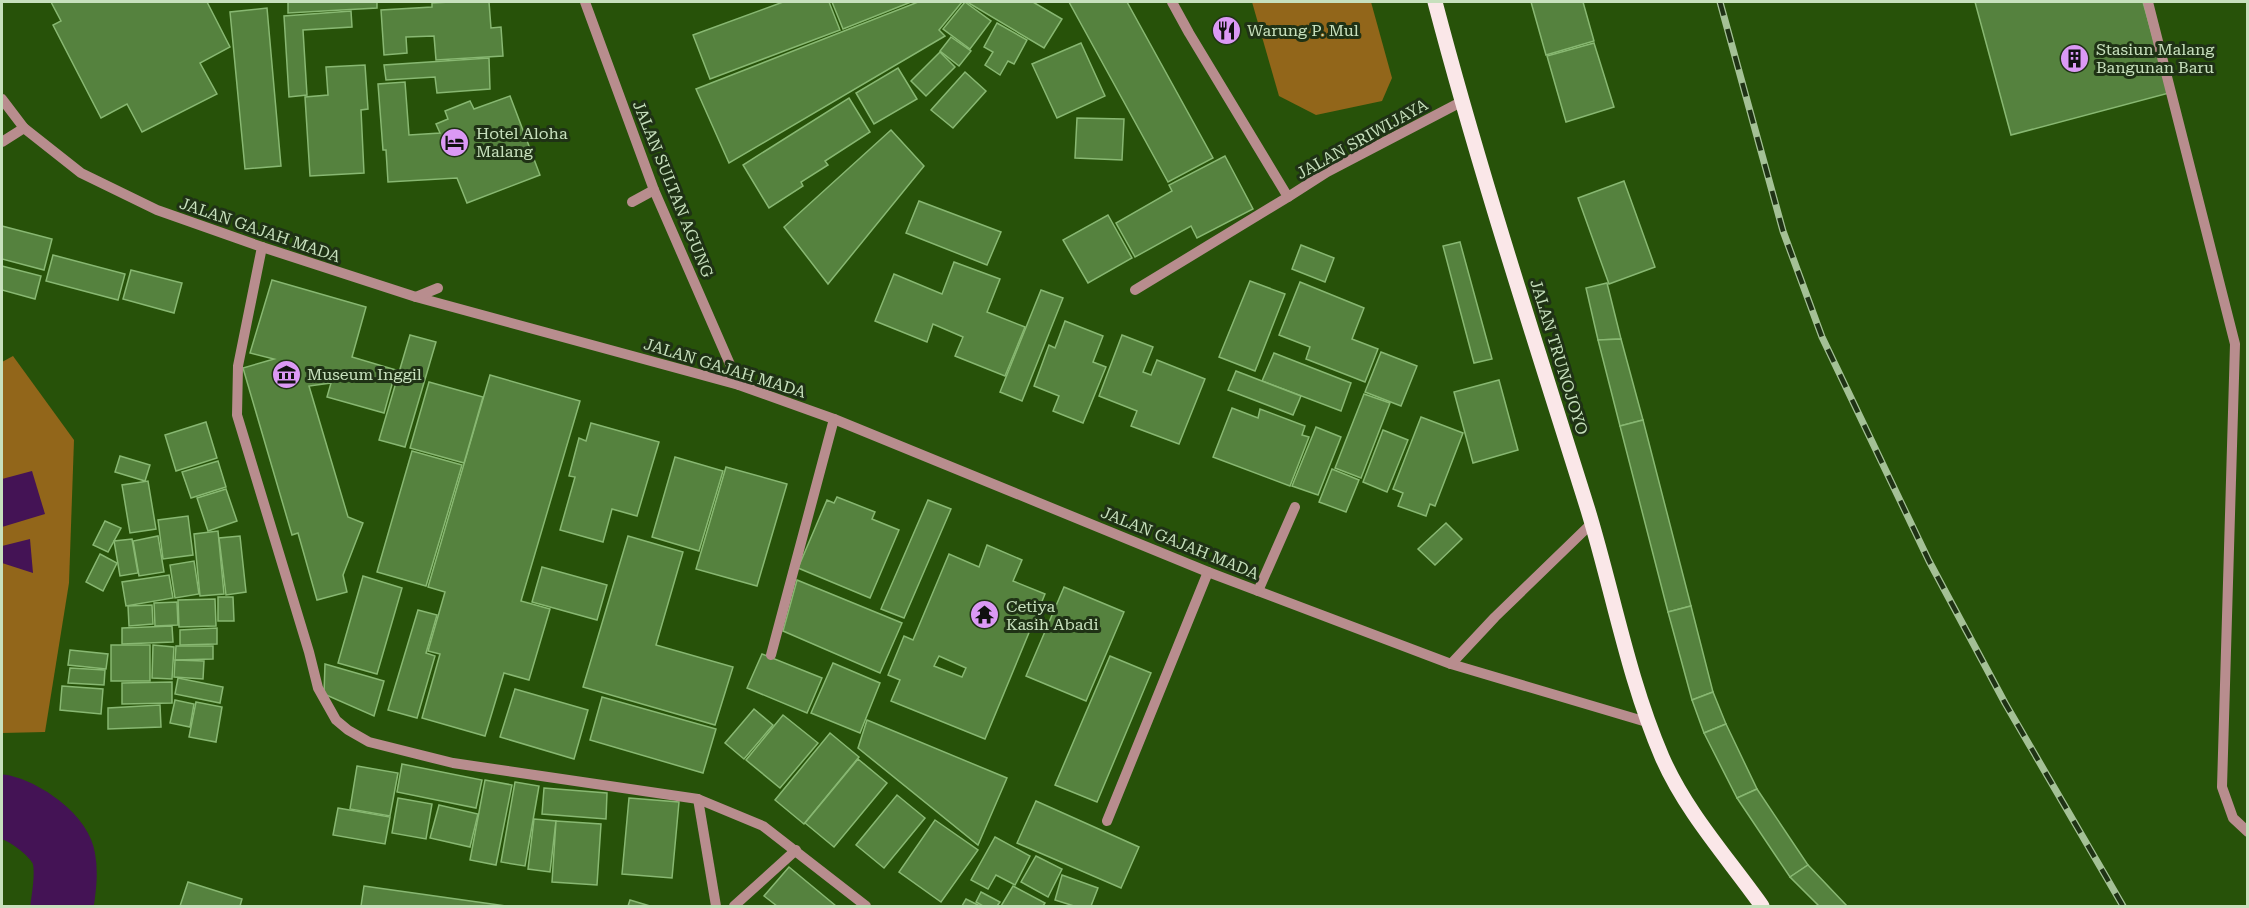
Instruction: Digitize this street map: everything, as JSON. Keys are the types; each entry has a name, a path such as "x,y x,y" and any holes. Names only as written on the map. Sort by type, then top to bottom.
{"main road":[{"name":"JALAN TRUNOJOYO","path":"1435,2 1461,102 1592,523 1625,644 1650,723 1663,758 1687,804 1762,906"}],"street":[{"name":"JALAN SULTAN AGUNG","path":"585,2 654,190 739,385"},
{"name":"JALAN SRIWIJAYA","path":"1172,2 1288,197 1327,172 1461,102"},
{"path":"2148,2 2235,344 2222,788 2233,818 2247,832"},
{"name":"JALAN GAJAH MADA","path":"2,99 24,128 81,173 157,210 416,297 739,385 834,419 1208,572 1451,664 1650,723"},
{"path":"2,142 24,128"},
{"path":"632,202 654,190"},
{"path":"1135,290 1288,197"},
{"path":"262,247 238,366 237,415 318,688 336,720 369,742 453,763 698,799 764,826 866,906"},
{"path":"416,297 438,288"},
{"path":"771,655 834,419"},
{"path":"1258,591 1295,507"},
{"path":"1451,664 1495,617 1592,523"},
{"path":"1107,821 1208,572"},
{"path":"698,799 716,906"},
{"path":"734,906 796,850"}],"shaded area":[{"path":"1252,2 1371,2 1392,78 1382,101 1316,115 1279,96"},
{"path":"13,356 74,440 69,583 45,732 2,733 2,362"},
{"path":"32,471 45,514 2,527 2,479"},
{"path":"30,539 33,573 2,563 2,546"}],"building":[{"path":"51,2 207,2 230,47 200,63 217,94 142,132 127,104 101,118 53,25 61,21"},
{"path":"288,2 377,2 377,8 288,13"},
{"path":"489,2 491,28 501,27 503,56 436,60 434,36 406,37 407,53 384,55 381,10 432,7 432,3"},
{"path":"783,2 829,2 840,30 710,79 693,35"},
{"path":"832,2 911,2 843,29"},
{"path":"918,2 962,2 939,30 945,36 729,163 696,89"},
{"path":"965,2 991,21 970,49 943,29"},
{"path":"967,2 1033,2 1062,19 1044,48"},
{"path":"1069,2 1127,2 1213,158 1168,182"},
{"path":"1531,2 1583,2 1594,41 1546,55"},
{"name":"Stasiun Malang Bangunan Baru","path":"1975,2 2143,2 2169,93 2011,135"},
{"path":"267,8 281,166 245,169 230,12"},
{"path":"351,11 352,27 303,30 307,95 289,97 284,16"},
{"path":"997,23 1027,40 1014,64 1008,61 1000,75 985,65 993,52 984,47"},
{"path":"951,37 971,51 959,66 940,51"},
{"path":"1081,43 1105,96 1057,118 1032,64"},
{"path":"1594,43 1614,107 1566,122 1547,56"},
{"path":"940,52 955,67 926,96 911,81"},
{"path":"489,58 490,89 437,93 435,77 386,80 384,65"},
{"path":"365,65 368,109 361,110 364,173 310,176 305,97 328,95 326,67"},
{"path":"898,68 917,99 874,124 856,93"},
{"path":"965,72 986,91 953,128 931,110"},
{"name":"Hotel Aloha Malang","path":"405,82 409,135 440,133 436,124 448,119 445,111 470,101 474,109 510,96 540,175 467,203 457,178 388,182 378,84"},
{"path":"849,98 870,132 825,161 828,165 801,182 803,186 769,208 743,165"},
{"path":"1077,118 1124,119 1122,160 1075,158"},
{"path":"891,130 924,166 828,284 784,227"},
{"path":"1225,156 1253,209 1197,238 1191,226 1135,257 1116,223 1172,191 1169,185"},
{"path":"1624,181 1655,267 1609,284 1578,198"},
{"path":"919,201 1001,232 987,265 906,233"},
{"path":"1108,215 1132,258 1088,283 1063,240"},
{"path":"2,226 52,239 44,270 2,259"},
{"path":"1460,242 1492,359 1474,363 1443,246"},
{"path":"1301,245 1334,258 1325,282 1292,269"},
{"path":"53,255 125,274 118,300 46,281"},
{"path":"954,262 1000,279 987,312 1025,327 1005,376 955,356 963,337 933,324 927,342 875,321 894,274 942,294"},
{"path":"2,266 41,276 35,299 2,290"},
{"path":"131,270 182,283 174,313 123,299"},
{"path":"272,280 366,307 352,357 396,370 384,413 327,397 331,383 309,386 348,517 363,523 343,575 347,592 317,600 298,533 292,535 243,368 274,359 250,353"},
{"path":"1250,281 1285,294 1255,371 1219,357"},
{"path":"1300,282 1364,308 1352,339 1378,349 1365,382 1306,359 1310,347 1279,335"},
{"path":"1607,283 1621,339 1598,340 1586,288"},
{"path":"1041,290 1063,298 1022,401 1000,392"},
{"path":"1065,321 1103,336 1093,362 1106,367 1083,423 1053,411 1059,396 1034,386 1049,345 1055,348"},
{"path":"410,335 436,342 405,447 379,440"},
{"path":"1122,335 1153,347 1143,372 1151,375 1157,360 1205,379 1179,444 1131,426 1137,411 1099,396"},
{"path":"1621,339 1643,420 1620,426 1598,340"},
{"path":"1381,352 1417,366 1401,406 1365,392"},
{"path":"1274,353 1351,383 1341,411 1262,381"},
{"path":"1236,371 1301,396 1293,415 1228,390"},
{"path":"490,375 580,401 521,601 550,609 529,680 504,673 485,736 422,718 440,654 428,651 445,592 428,587"},
{"path":"1499,380 1518,450 1473,463 1454,392"},
{"path":"429,382 483,397 464,463 410,448"},
{"path":"1364,394 1390,403 1361,478 1335,468"},
{"path":"1232,408 1258,418 1260,409 1305,426 1302,435 1309,437 1290,486 1213,457"},
{"path":"1421,417 1463,433 1435,506 1430,504 1426,516 1398,506 1403,493 1393,489"},
{"path":"1643,420 1691,606 1668,612 1620,426"},
{"path":"206,422 217,458 176,471 165,435"},
{"path":"591,423 659,442 637,516 612,509 603,542 560,530 575,477 569,476 579,438 586,441"},
{"path":"1316,427 1341,437 1318,495 1292,486"},
{"path":"1383,430 1408,440 1387,492 1363,482"},
{"path":"412,451 462,465 426,586 377,572"},
{"path":"120,456 150,465 145,481 115,472"},
{"path":"675,457 723,471 699,551 652,537"},
{"path":"218,461 226,487 191,498 182,472"},
{"path":"726,467 787,484 757,586 696,569"},
{"path":"1332,469 1359,480 1346,512 1319,502"},
{"path":"148,481 156,529 130,533 122,485"},
{"path":"226,489 237,521 208,531 197,498"},
{"path":"837,497 875,512 872,519 899,530 870,598 798,568 827,500 834,503"},
{"path":"928,500 951,509 904,618 881,609"},
{"path":"188,516 193,555 163,559 158,520"},
{"path":"105,521 121,528 108,552 93,545"},
{"path":"1446,523 1462,539 1435,565 1418,549"},
{"path":"218,531 224,594 200,596 194,534"},
{"path":"158,536 164,572 139,576 133,541"},
{"path":"240,536 246,592 226,595 219,538"},
{"path":"628,536 683,552 656,645 733,667 715,725 583,687"},
{"path":"132,539 138,573 120,576 114,541"},
{"path":"987,545 1022,560 1013,581 1045,594 985,739 891,701 900,680 888,675 904,636 913,640 949,554 979,567","holes":["939,656 966,668 962,677 934,666"]},
{"path":"100,554 117,563 103,591 86,582"},
{"path":"194,561 199,594 175,598 170,565"},
{"path":"542,567 607,585 597,620 532,602"},
{"path":"169,575 173,598 126,606 122,582"},
{"path":"363,576 402,588 377,674 338,663"},
{"path":"797,580 902,623 880,673 783,631"},
{"path":"1064,587 1124,612 1086,701 1026,676"},
{"path":"218,597 233,597 234,621 218,621"},
{"path":"215,599 216,626 179,627 178,600"},
{"path":"177,602 178,625 155,626 154,603"},
{"path":"152,605 153,624 129,626 128,606"},
{"path":"1691,606 1713,692 1692,700 1668,612"},
{"path":"418,610 437,615 426,653 435,656 417,718 388,710"},
{"path":"172,626 173,642 122,644 122,628"},
{"path":"217,628 217,644 180,645 180,630"},
{"path":"111,645 150,645 150,681 111,681"},
{"path":"153,645 174,647 172,679 152,678"},
{"path":"176,646 213,646 213,659 175,660"},
{"path":"70,650 108,654 106,669 68,665"},
{"path":"762,654 822,678 807,713 747,688"},
{"path":"1110,656 1151,673 1097,802 1055,785"},
{"path":"175,660 204,661 203,679 174,677"},
{"path":"833,663 880,683 860,733 811,713"},
{"path":"325,664 384,681 374,716 324,694"},
{"path":"70,668 105,670 104,685 68,683"},
{"path":"178,678 223,687 220,703 175,694"},
{"path":"172,682 172,703 122,704 122,683"},
{"path":"62,686 103,689 101,714 60,710"},
{"path":"515,689 588,710 574,759 500,737"},
{"path":"1713,692 1726,724 1704,733 1692,700"},
{"path":"602,697 716,729 703,773 590,740"},
{"path":"175,700 194,704 190,727 170,723"},
{"path":"196,702 222,707 216,742 189,737"},
{"path":"160,705 161,727 108,729 108,708"},
{"path":"754,709 773,725 744,759 725,743"},
{"path":"783,715 818,743 780,788 746,760"},
{"path":"867,720 1007,778 978,845 858,748"},
{"path":"1726,724 1757,789 1737,798 1704,733"},
{"path":"830,733 859,757 804,824 775,800"},
{"path":"858,759 887,783 834,847 805,823"},
{"path":"402,764 482,780 476,808 397,792"},
{"path":"357,766 398,773 390,816 350,809"},
{"path":"485,780 512,785 496,865 470,860"},
{"path":"515,782 539,786 525,866 501,862"},
{"path":"544,788 607,793 606,819 542,814"},
{"path":"1757,789 1808,865 1790,877 1737,798"},
{"path":"897,795 925,818 884,868 856,845"},
{"path":"398,798 432,804 426,839 392,833"},
{"path":"629,798 679,802 672,878 622,874"},
{"path":"1036,801 1139,847 1121,888 1017,843"},
{"path":"439,805 478,814 470,847 430,838"},
{"path":"338,808 390,817 385,844 333,835"},
{"path":"534,819 556,821 550,872 528,869"},
{"path":"935,820 978,850 941,902 899,872"},
{"path":"556,821 601,824 597,885 552,882"},
{"path":"995,837 1030,856 1015,885 996,875 988,889 971,880"},
{"path":"1036,856 1062,869 1048,897 1021,882"},
{"path":"1808,865 1847,906 1819,906 1790,877"},
{"path":"789,867 836,906 777,906 764,896"},
{"path":"1062,875 1098,888 1091,906 1074,906 1055,900"},
{"path":"188,882 242,899 240,906 180,906"},
{"path":"364,886 506,906 361,906"},
{"path":"1013,886 1045,903 1043,906 1001,906"},
{"path":"981,892 1000,902 997,906 983,906 976,902"},
{"path":"966,899 980,906 962,906"},
{"path":"630,900 650,906 628,906"}],"waterway":[{"path":"2,806 40,825 56,841 64,859 65,883 62,906"}],"railway":[{"path":"1720,2 1783,231 1822,337 1929,561 2005,703 2123,906"}],"place":[{"name":"Warung P. Mul","path":"1226,30"},
{"name":"Stasiun Malang Bangunan Baru","path":"2075,58"},
{"name":"Hotel Aloha Malang","path":"455,142"},
{"name":"Museum Inggil","path":"286,374"},
{"name":"Cetiya Kasih Abadi","path":"985,615"}]}
